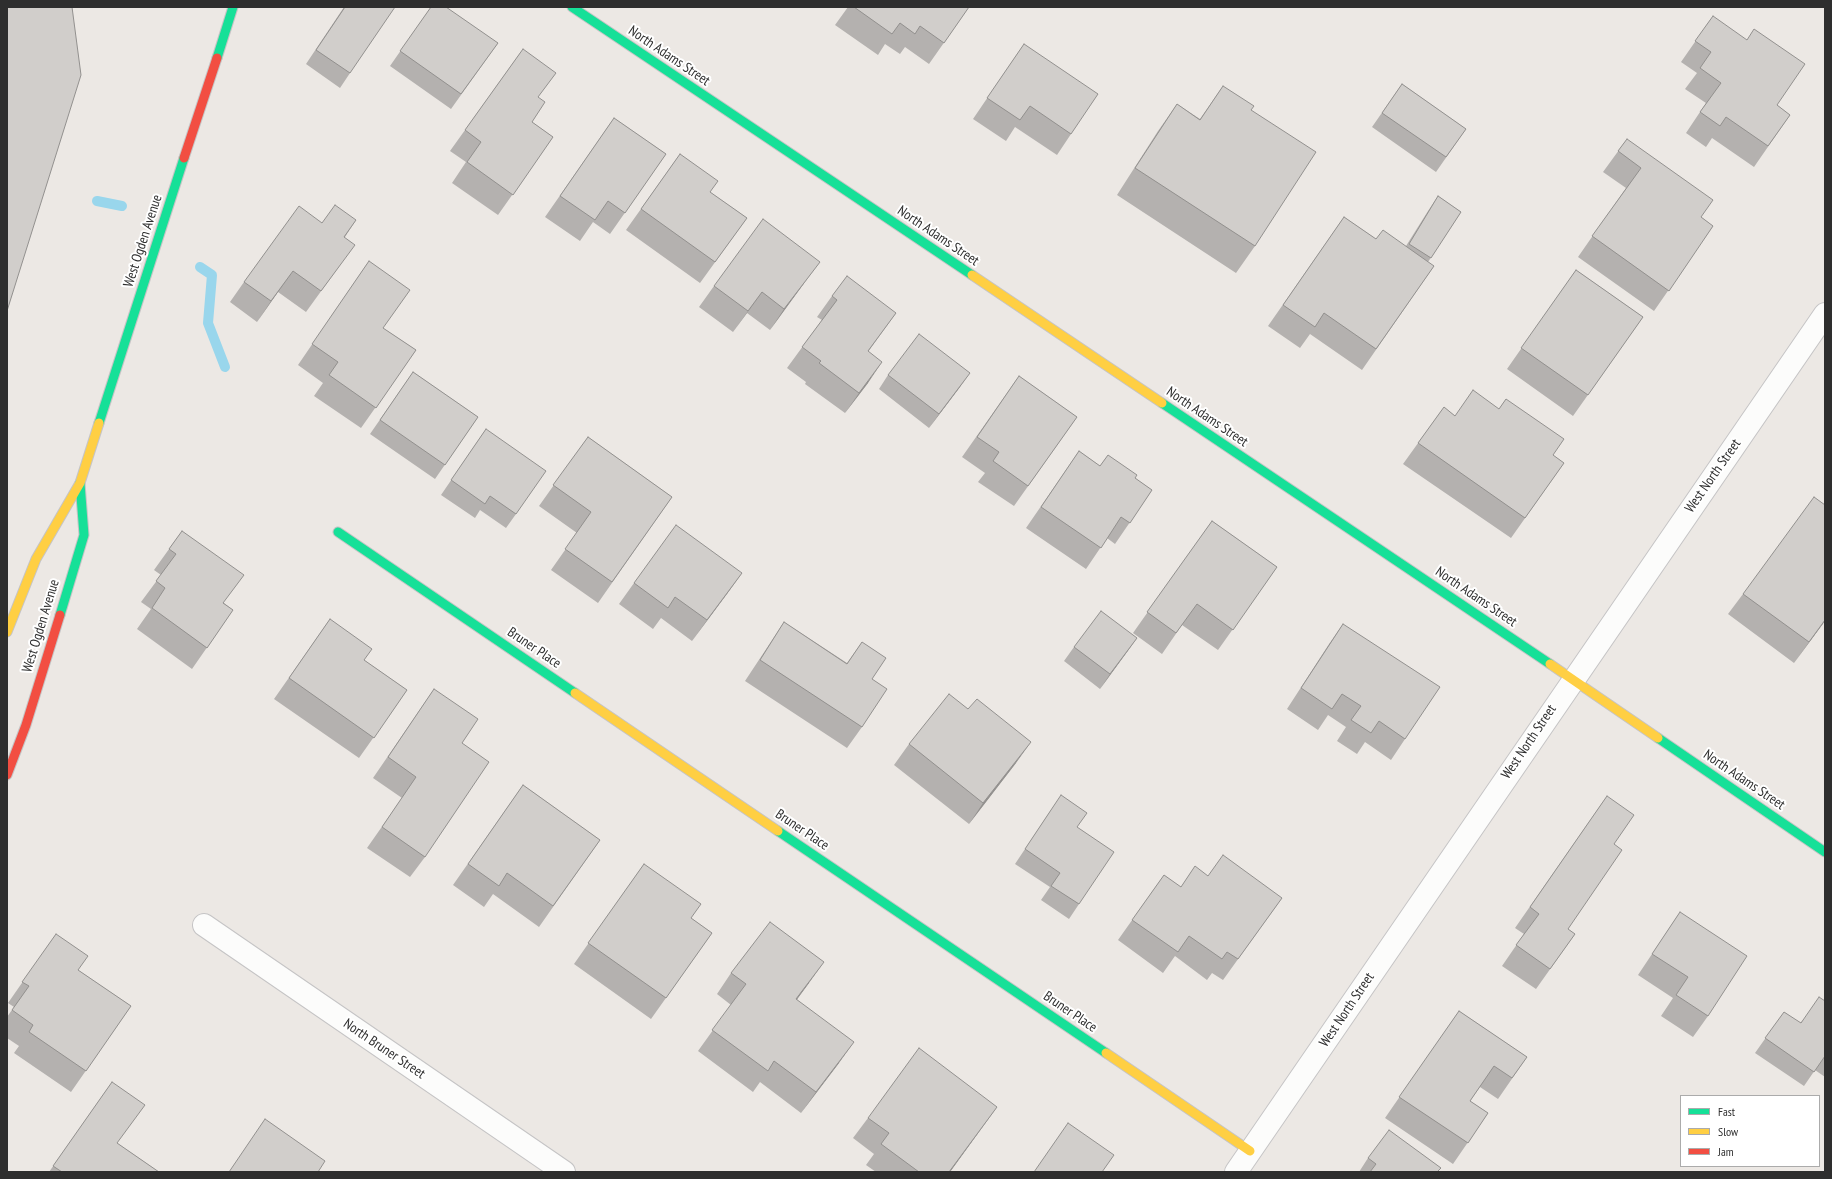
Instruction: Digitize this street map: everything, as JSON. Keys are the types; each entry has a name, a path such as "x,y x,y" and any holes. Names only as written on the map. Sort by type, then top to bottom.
{"street":[{"name":"West Ogden Avenue","path":"7,632 36,559 80,483 233,7"},
{"name":"North Adams Street","path":"572,7 1573,679 1825,852"},
{"name":"West North Street","path":"1236,1172 1825,314"},
{"name":"West Ogden Avenue","path":"7,774 26,725 84,535 80,483"},
{"name":"Bruner Place","path":"338,532 1250,1151"},
{"name":"North Bruner Street","path":"204,925 564,1172"}],"building":[{"path":"7,7 72,7 81,75 7,311"},
{"path":"345,7 395,7 350,73 316,50"},
{"path":"431,7 446,7 498,43 461,94 400,51"},
{"path":"854,7 969,7 944,43 920,26 915,34 900,23 892,34"},
{"path":"1713,16 1747,40 1754,29 1805,64 1777,105 1790,115 1768,146 1726,117 1720,126 1700,112 1721,83 1700,68 1711,52 1695,41"},
{"path":"1024,44 1098,94 1071,134 1030,106 1020,120 987,98"},
{"path":"523,49 556,73 538,97 545,102 532,122 553,137 513,195 467,162 481,142 465,130"},
{"path":"1402,84 1466,129 1446,157 1382,113"},
{"path":"1223,86 1254,106 1251,110 1316,152 1255,246 1135,168 1177,104 1200,120"},
{"path":"614,118 666,154 625,213 608,201 595,220 560,196"},
{"path":"1627,139 1713,200 1701,217 1713,226 1669,291 1592,236 1641,168 1618,151"},
{"path":"680,154 718,181 710,192 747,218 715,262 641,209"},
{"path":"1438,196 1461,212 1431,258 1409,244"},
{"path":"335,205 356,220 344,237 355,245 321,291 293,271 271,301 244,282 299,206 322,223"},
{"path":"1344,217 1376,239 1383,230 1434,266 1376,349 1324,313 1315,327 1283,305"},
{"path":"763,219 820,262 784,309 762,292 748,311 714,286"},
{"path":"369,261 410,290 383,328 416,350 376,408 329,375 338,362 312,344"},
{"path":"1576,270 1643,317 1588,395 1521,348"},
{"path":"847,276 896,313 868,351 882,362 859,393 819,363 821,361 802,347 837,300 832,296"},
{"path":"919,334 970,373 939,414 888,375"},
{"path":"413,372 478,417 445,465 380,420"},
{"path":"1019,376 1077,417 1028,486 993,461 999,452 977,437"},
{"path":"1473,390 1499,409 1506,399 1564,439 1553,455 1564,463 1525,518 1418,443 1444,407 1455,416"},
{"path":"486,429 546,471 516,514 490,496 485,504 451,480"},
{"path":"588,437 672,497 612,582 565,549 591,512 553,485"},
{"path":"1079,451 1100,466 1108,455 1137,475 1135,478 1152,490 1130,523 1121,517 1101,548 1041,507"},
{"path":"1814,497 1825,505 1825,620 1809,642 1743,594"},
{"path":"1212,521 1277,567 1233,630 1197,604 1176,633 1147,612"},
{"path":"676,525 742,573 707,620 675,597 668,608 634,583"},
{"path":"182,531 244,575 223,603 233,610 207,648 152,608 165,588 156,581 176,554 169,549"},
{"path":"1101,611 1137,638 1110,674 1074,647"},
{"path":"330,619 372,649 364,660 407,690 374,738 289,678"},
{"path":"784,622 847,664 862,642 886,658 872,679 887,689 862,727 760,660"},
{"path":"1343,624 1440,687 1405,739 1379,721 1371,733 1351,720 1361,706 1342,694 1332,709 1301,688"},
{"path":"434,689 478,719 462,743 489,762 425,857 382,827 416,777 388,757"},
{"path":"949,694 968,709 977,699 1031,742 983,803 909,744"},
{"path":"523,785 600,840 553,906 507,873 499,886 468,864"},
{"path":"1061,795 1087,813 1077,827 1114,852 1079,904 1051,886 1060,873 1025,849"},
{"path":"1607,796 1634,815 1614,844 1622,850 1568,929 1575,934 1550,969 1516,945 1539,914 1530,907"},
{"path":"1223,855 1282,898 1238,959 1227,952 1222,959 1189,936 1178,952 1132,920 1164,875 1181,887 1195,866 1208,876"},
{"path":"644,864 701,904 691,918 712,933 666,998 588,943"},
{"path":"1680,912 1747,956 1708,1016 1676,995 1688,977 1652,954"},
{"path":"770,922 824,962 796,999 854,1042 816,1092 774,1061 768,1071 712,1030 746,984 731,973"},
{"path":"56,934 88,956 78,970 131,1006 86,1071 29,1032 33,1025 12,1010 29,986 22,982"},
{"path":"1819,997 1825,1001 1825,1056 1814,1072 1765,1038 1784,1012 1801,1023"},
{"path":"1459,1011 1527,1057 1512,1078 1494,1066 1470,1101 1488,1113 1468,1143 1399,1097"},
{"path":"919,1048 997,1107 949,1172 919,1172 881,1144 889,1133 868,1118"},
{"path":"112,1082 145,1105 117,1143 159,1172 62,1172 53,1166"},
{"path":"265,1119 325,1161 318,1172 229,1172"},
{"path":"1068,1123 1114,1155 1102,1172 1034,1172"},
{"path":"1389,1130 1441,1168 1437,1172 1370,1172 1376,1164 1368,1158"}],"waterway":[{"path":"97,201 122,206"},
{"path":"200,267 212,275 208,323 225,367"}],"traffic: fast":[{"path":"217,58 233,7"},
{"path":"572,7 972,275"},
{"path":"99,423 184,158"},
{"path":"1162,403 1550,664"},
{"path":"60,615 84,535 80,483"},
{"path":"338,532 575,693"},
{"path":"1658,738 1825,852"},
{"path":"778,831 1106,1053"}],"traffic: slow":[{"path":"972,275 1162,403"},
{"path":"7,632 36,559 80,483 99,423"},
{"path":"1550,664 1658,738"},
{"path":"575,693 778,831"},
{"path":"1106,1053 1250,1151"}],"traffic: jam":[{"path":"184,158 217,58"},
{"path":"7,775 26,725 60,615"}]}
